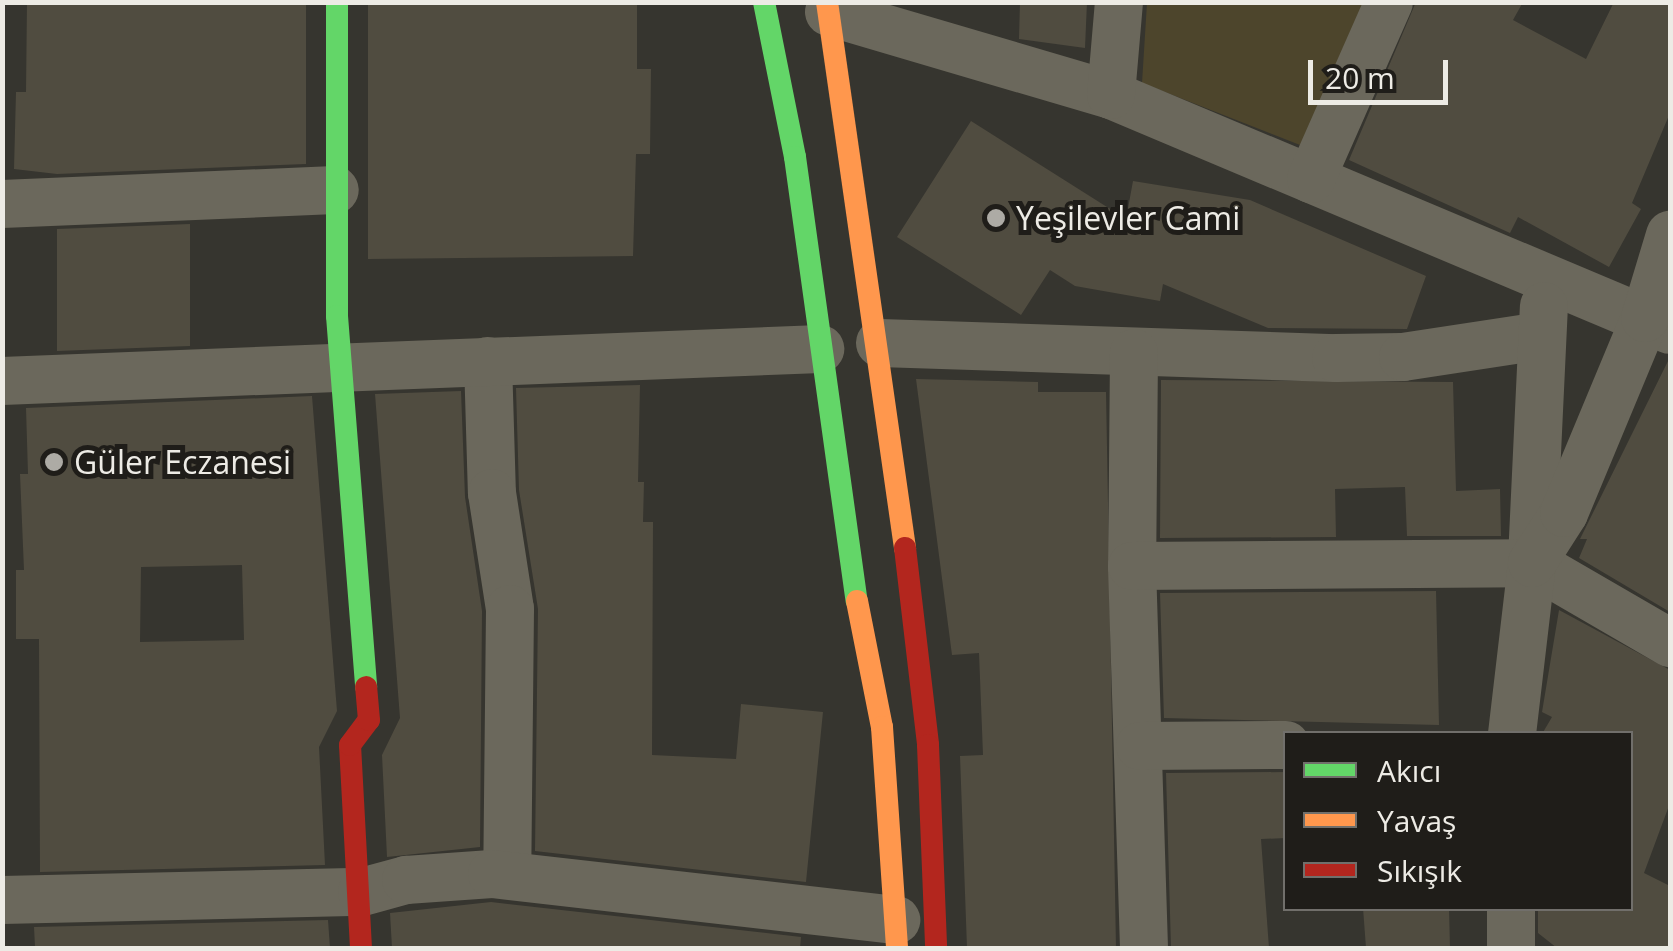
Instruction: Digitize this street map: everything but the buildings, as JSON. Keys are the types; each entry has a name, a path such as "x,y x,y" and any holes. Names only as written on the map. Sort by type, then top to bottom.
{"main road":[{"path":"336,2 335,190 369,720 350,744 352,856 362,892 360,948"},
{"path":"764,2 795,157 847,550 882,727 897,934"},
{"path":"828,7 880,342 928,745 936,948"}],"street":[{"path":"1111,95 1119,2"},
{"path":"1311,179 1388,2"},
{"path":"828,7 1111,95 1658,324"},
{"path":"2,204 335,190"},
{"path":"1532,562 1564,513 1658,324 1670,235"},
{"path":"1512,731 1532,562 1540,336 1547,278"},
{"path":"880,342 1134,353 1403,356 1540,336"},
{"path":"2,381 344,364 820,349"},
{"path":"1134,353 1132,566 1144,948"},
{"path":"488,361 492,494 510,609 506,875"},
{"path":"1132,566 1532,562 1670,643"},
{"path":"1140,746 1283,744"},
{"path":"2,900 362,892 406,880 506,875 897,934"},
{"path":"1511,911 1511,948"}],"shaded area":[{"path":"1147,3 1384,3 1318,152 1142,83"}],"traffic: fast":[{"path":"337,2 337,316 366,687"},
{"path":"764,2 795,157 857,601"}],"traffic: slow":[{"path":"827,2 905,548"},
{"path":"857,601 882,727 897,948"}],"traffic: jam":[{"path":"905,548 928,745 936,948"},
{"path":"361,948 350,745 369,720 366,687"}],"place":[{"name":"Yeşilevler Cami","path":"996,218"},
{"name":"Güler Eczanesi","path":"54,462"}]}
